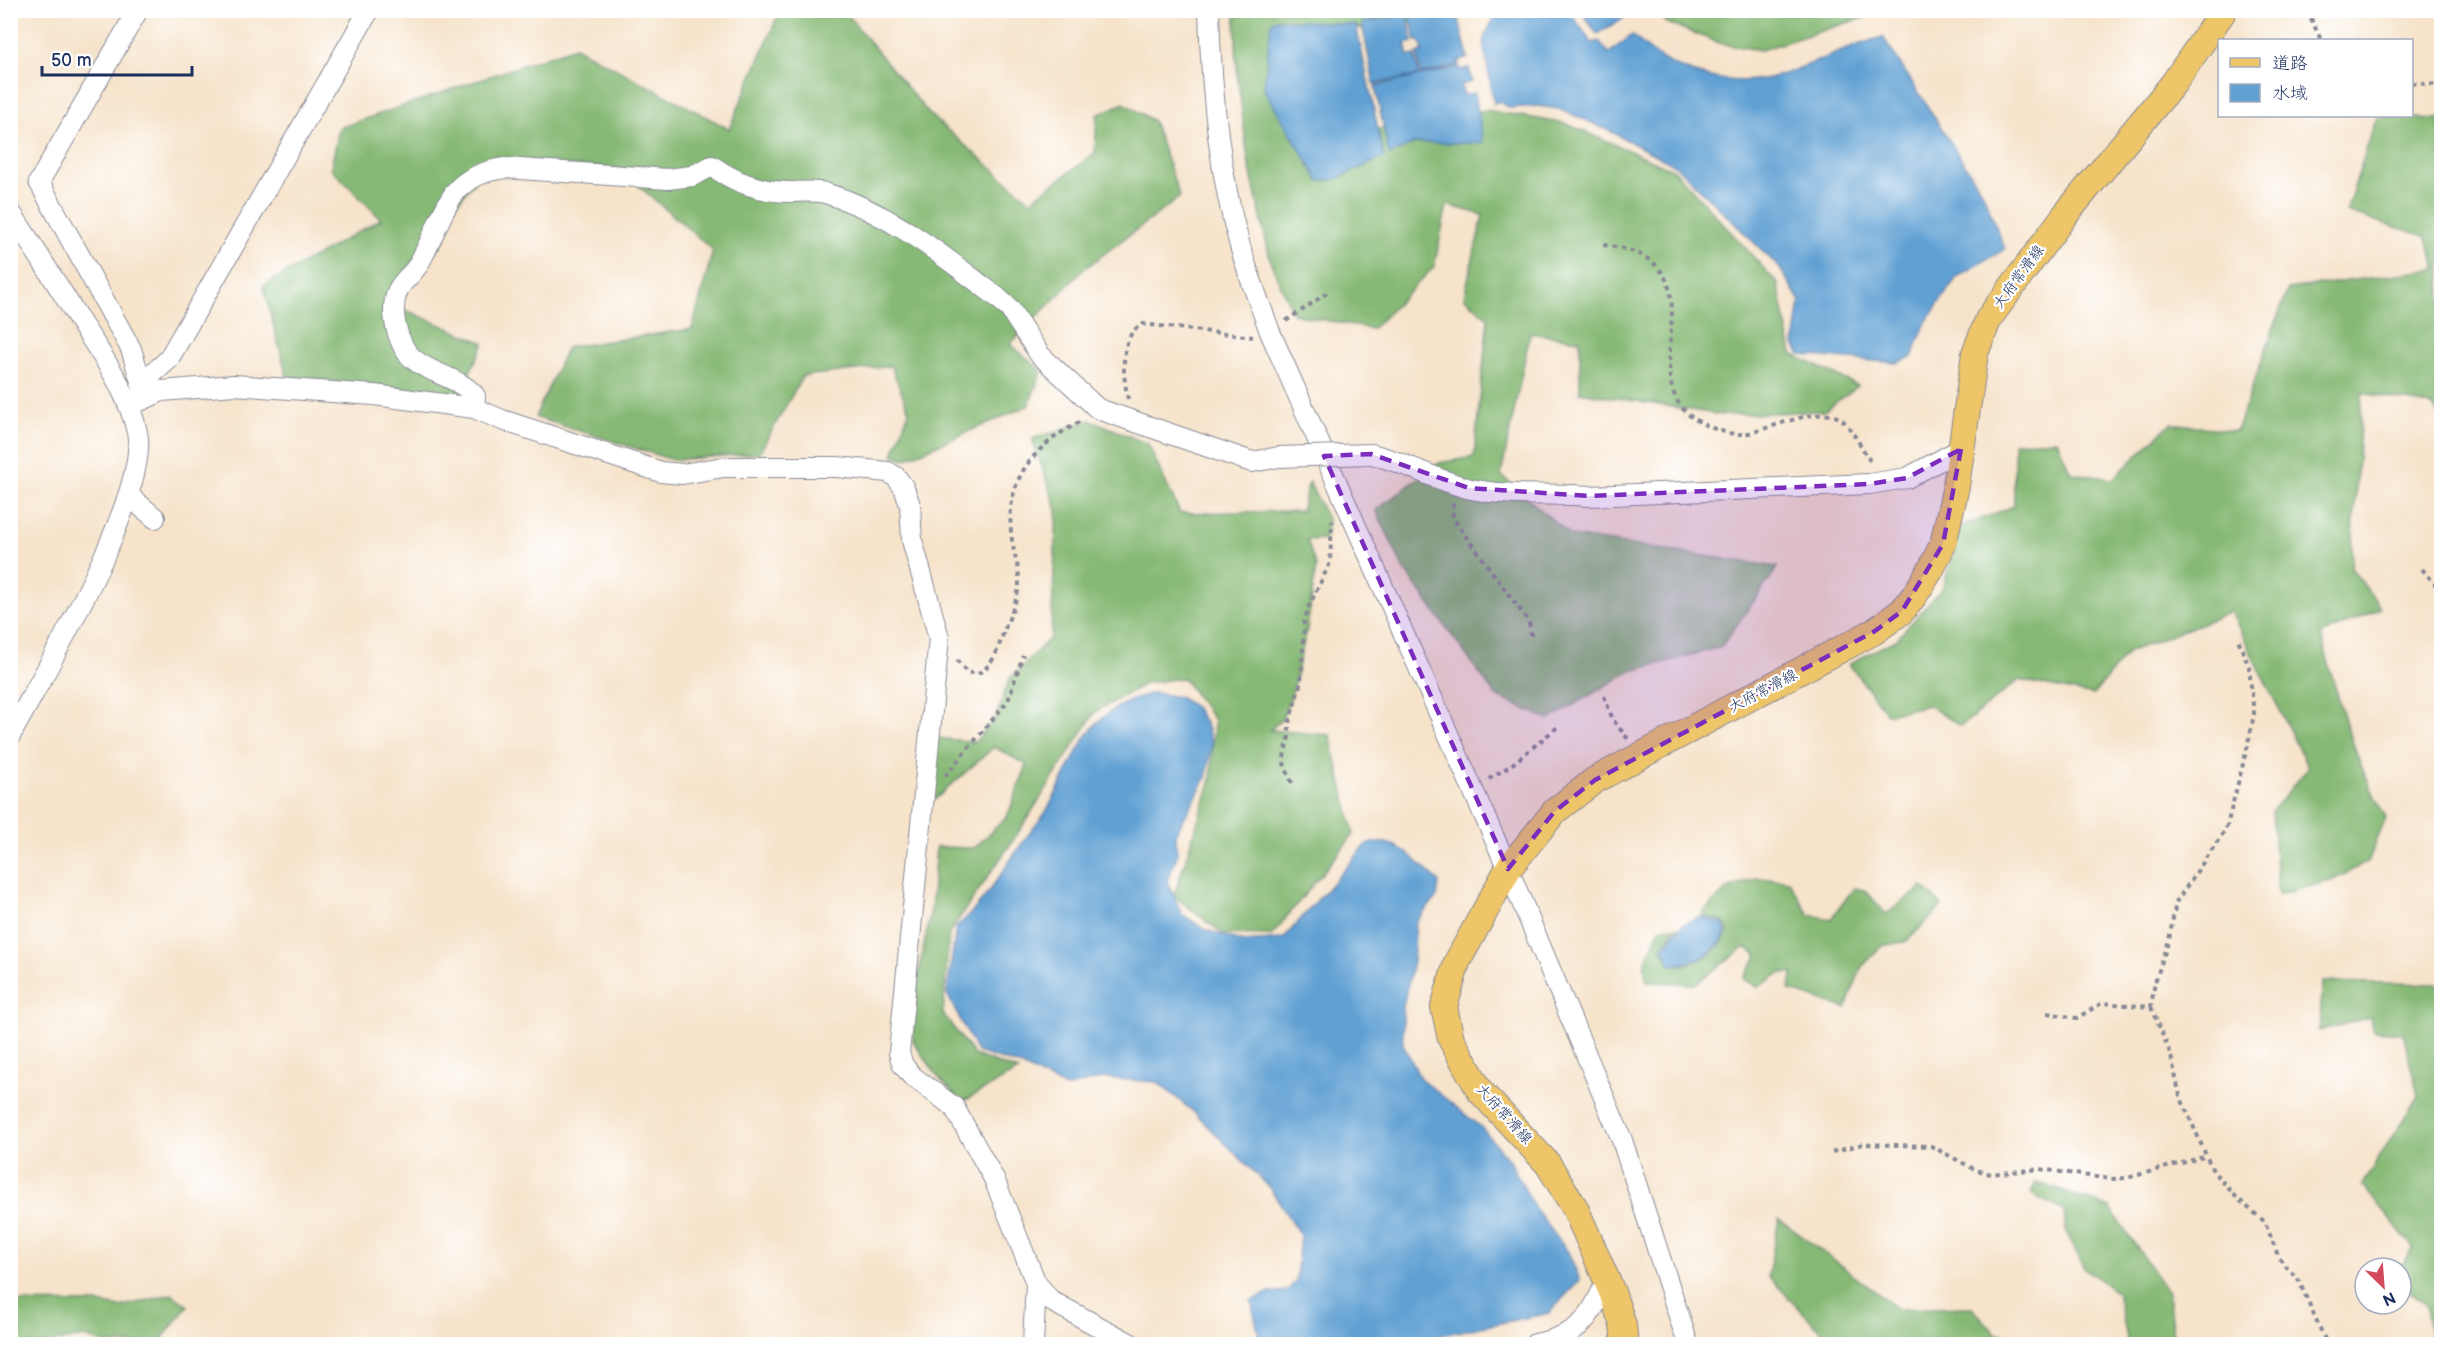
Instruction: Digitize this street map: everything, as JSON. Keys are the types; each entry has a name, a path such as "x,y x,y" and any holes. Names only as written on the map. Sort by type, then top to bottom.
{"main road":[{"name":"大府常滑線","path":"1625,1344 1623,1324 1607,1280 1575,1208 1548,1164 1480,1092 1451,1039 1444,1007 1457,962 1508,869 1555,811 1595,780 1834,654 1875,631 1902,612 1930,571 1943,544 1962,449 1975,352 1989,318 2065,215 2173,84 2224,10"}],"street":[{"path":"10,736 89,589 129,496 136,460 139,396 131,349 39,182 138,10"},
{"path":"139,396 168,360 369,10"},
{"path":"1209,10 1214,109 1222,170 1239,246 1270,332 1508,869 1622,1140 1688,1344"},
{"path":"474,408 475,396 467,386 417,362 405,351 397,333 394,312 398,290 417,268 456,192 468,180 505,168 668,178 692,176 712,166 747,186 775,191 823,192 879,213 918,237 998,297 1009,308 1040,355 1098,409 1252,462 1279,457 1371,454 1469,488 1503,493 1630,495 1887,481 1907,478 1962,449"},
{"path":"10,211 114,374 139,396"},
{"path":"139,396 162,391 234,385 374,395 474,408 502,420 661,472 682,474 724,467 837,467 888,472 897,477 910,505 912,540 939,638 899,1053 903,1065 912,1076 954,1107 994,1179 1036,1283 1051,1300 1131,1344"},
{"path":"129,496 155,518"},
{"path":"1535,1344 1567,1336 1578,1329 1593,1311 1607,1280"},
{"path":"1033,1344 1036,1283"}],"path":[{"path":"2307,10 2321,39"},
{"path":"2413,83 2442,85"},
{"path":"1603,245 1628,249 1645,257 1663,275 1672,306 1670,375 1674,393 1688,413 1699,421 1742,434 1808,417 1834,416 1843,420 1887,481"},
{"path":"1130,420 1124,362 1128,339 1135,327 1143,324 1250,337 1270,332 1327,293"},
{"path":"956,656 958,664 966,672 976,674 994,659 1019,583 1010,520 1018,481 1028,462 1041,446 1098,409"},
{"path":"1453,502 1453,516 1457,524 1529,622 1532,640"},
{"path":"1292,783 1283,760 1289,737 1289,723 1301,681 1304,623 1308,608 1330,563 1333,515 1346,507"},
{"path":"2422,569 2442,592"},
{"path":"2238,639 2249,667 2254,714 2248,745 2226,829 2176,902 2169,940 2155,982 2151,1007 2169,1052 2180,1096 2207,1156 2219,1178 2237,1198 2265,1222 2279,1258 2299,1281 2328,1344"},
{"path":"939,784 1008,701 1023,655"},
{"path":"1604,696 1613,720 1638,756"},
{"path":"1485,781 1510,766 1560,725"},
{"path":"2047,1013 2077,1018 2102,1004 2151,1007"},
{"path":"1832,1152 1863,1144 1931,1146 1976,1170 1991,1174 2040,1169 2110,1179 2127,1178 2207,1156"}],"highlighted area":[{"path":"1961,449 1943,544 1902,611 1875,631 1595,780 1555,811 1508,869 1324,456 1371,454 1469,488 1590,496 1869,484 1907,478"}],"green space":[{"path":"780,11 849,11 850,18 930,115 1030,201 1095,153 1097,115 1124,103 1153,121 1180,197 1084,269 1010,344 1042,371 1028,406 905,459 893,455 909,411 891,366 803,376 759,453 673,460 535,417 567,347 692,329 713,250 618,168 489,162 416,256 386,302 484,343 459,395 287,376 263,286 381,219 331,168 339,128 575,47 729,129"},
{"path":"1235,11 1428,11 1390,34 1330,23 1287,48 1309,168 1384,127 1486,110 1567,124 1674,170 1778,284 1792,354 1858,386 1824,411 1722,415 1580,392 1580,340 1530,333 1501,475 1571,536 1778,567 1721,647 1628,672 1549,720 1496,696 1404,569 1376,510 1439,463 1474,457 1488,318 1464,297 1483,215 1447,205 1434,267 1372,329 1293,314 1271,263 1248,160 1237,72"},
{"path":"1656,11 1872,11 1862,18 1761,50 1722,44 1665,22"},
{"path":"2377,117 2441,119 2441,417 2430,405 2362,393 2351,568 2381,608 2321,635 2356,751 2386,818 2368,862 2333,880 2278,895 2272,811 2308,768 2231,612 2128,652 2093,695 2019,680 1961,726 1928,705 1887,714 1849,664 1897,639 1943,587 1961,527 2014,506 2014,442 2057,440 2071,473 2113,479 2171,423 2236,431 2288,289 2437,269 2425,236 2346,212"},
{"path":"1091,420 1148,444 1180,513 1301,511 1309,482 1328,521 1325,539 1307,540 1316,567 1307,629 1291,697 1282,719 1270,730 1330,735 1354,834 1272,935 1223,934 1174,896 1211,780 1214,720 1183,678 1146,683 1095,712 1018,833 949,933 943,1014 974,1055 1018,1071 962,1102 938,1077 913,1041 915,991 931,909 936,847 974,848 1007,817 1027,765 994,747 933,801 928,798 937,738 975,742 996,717 1009,680 1051,637 1057,510 1032,439"},
{"path":"1757,878 1789,881 1809,915 1831,919 1854,888 1865,890 1886,914 1923,887 1942,906 1907,941 1882,946 1861,968 1846,1008 1789,990 1793,973 1781,973 1758,987 1743,979 1758,955 1745,947 1695,984 1647,982 1644,965 1660,928 1678,927 1661,947 1670,965 1697,961 1705,957 1719,947 1728,931 1722,921 1702,916 1703,912 1728,889"},
{"path":"2323,982 2436,984 2441,990 2441,1344 2433,1344 2425,1304 2413,1294 2413,1256 2407,1256 2413,1247 2362,1185 2418,1096 2403,1033 2374,1031 2370,1017 2319,1031"},
{"path":"2036,1182 2110,1208 2168,1293 2174,1344 2126,1344 2127,1338 2117,1293 2084,1268 2066,1231 2064,1211 2031,1194"},
{"path":"1779,1219 1898,1309 1972,1307 1996,1334 2023,1336 2035,1344 1834,1344 1768,1276"},
{"path":"172,1294 188,1306 161,1340 163,1344 107,1344 84,1337 45,1344 11,1344 11,1302 98,1303 120,1307"}],"water":[{"path":"1457,11 1468,58 1458,61 1459,65 1421,74 1417,54 1423,52 1420,41 1416,41 1409,12"},
{"path":"1497,11 1569,11 1592,43 1599,41 1609,53 1632,35 1656,55 1677,67 1706,76 1736,81 1766,79 1780,75 1883,37 1983,193 2005,249 1957,277 1926,322 1912,357 1897,363 1800,355 1794,345 1800,301 1779,267 1676,166 1606,129 1560,109 1537,106 1510,108 1498,101 1494,104 1483,41"},
{"path":"1581,11 1621,11 1625,17 1597,34"},
{"path":"1407,14 1413,42 1406,44 1409,56 1415,55 1419,75 1374,84 1362,23"},
{"path":"1276,19 1356,25 1384,157 1336,179 1319,181 1264,89 1271,23"},
{"path":"1459,67 1460,70 1469,68 1472,82 1461,85 1464,95 1475,93 1483,143 1416,143 1389,155 1375,86"},
{"path":"1154,693 1179,697 1195,707 1206,724 1212,743 1206,778 1176,833 1177,856 1167,881 1182,914 1206,930 1244,942 1283,939 1365,846 1376,843 1396,846 1439,882 1437,897 1416,922 1413,962 1403,1006 1403,1044 1420,1078 1482,1128 1511,1163 1534,1207 1568,1252 1580,1280 1549,1313 1398,1344 1261,1344 1251,1301 1268,1293 1287,1291 1296,1281 1300,1235 1270,1188 1196,1114 1157,1082 1103,1078 1066,1088 1022,1066 977,1052 947,994 956,927 984,898 1042,817 1086,736 1112,711 1130,701"},
{"path":"1699,917 1722,923 1726,932 1722,940 1704,956 1671,965 1663,948 1683,924"}]}
